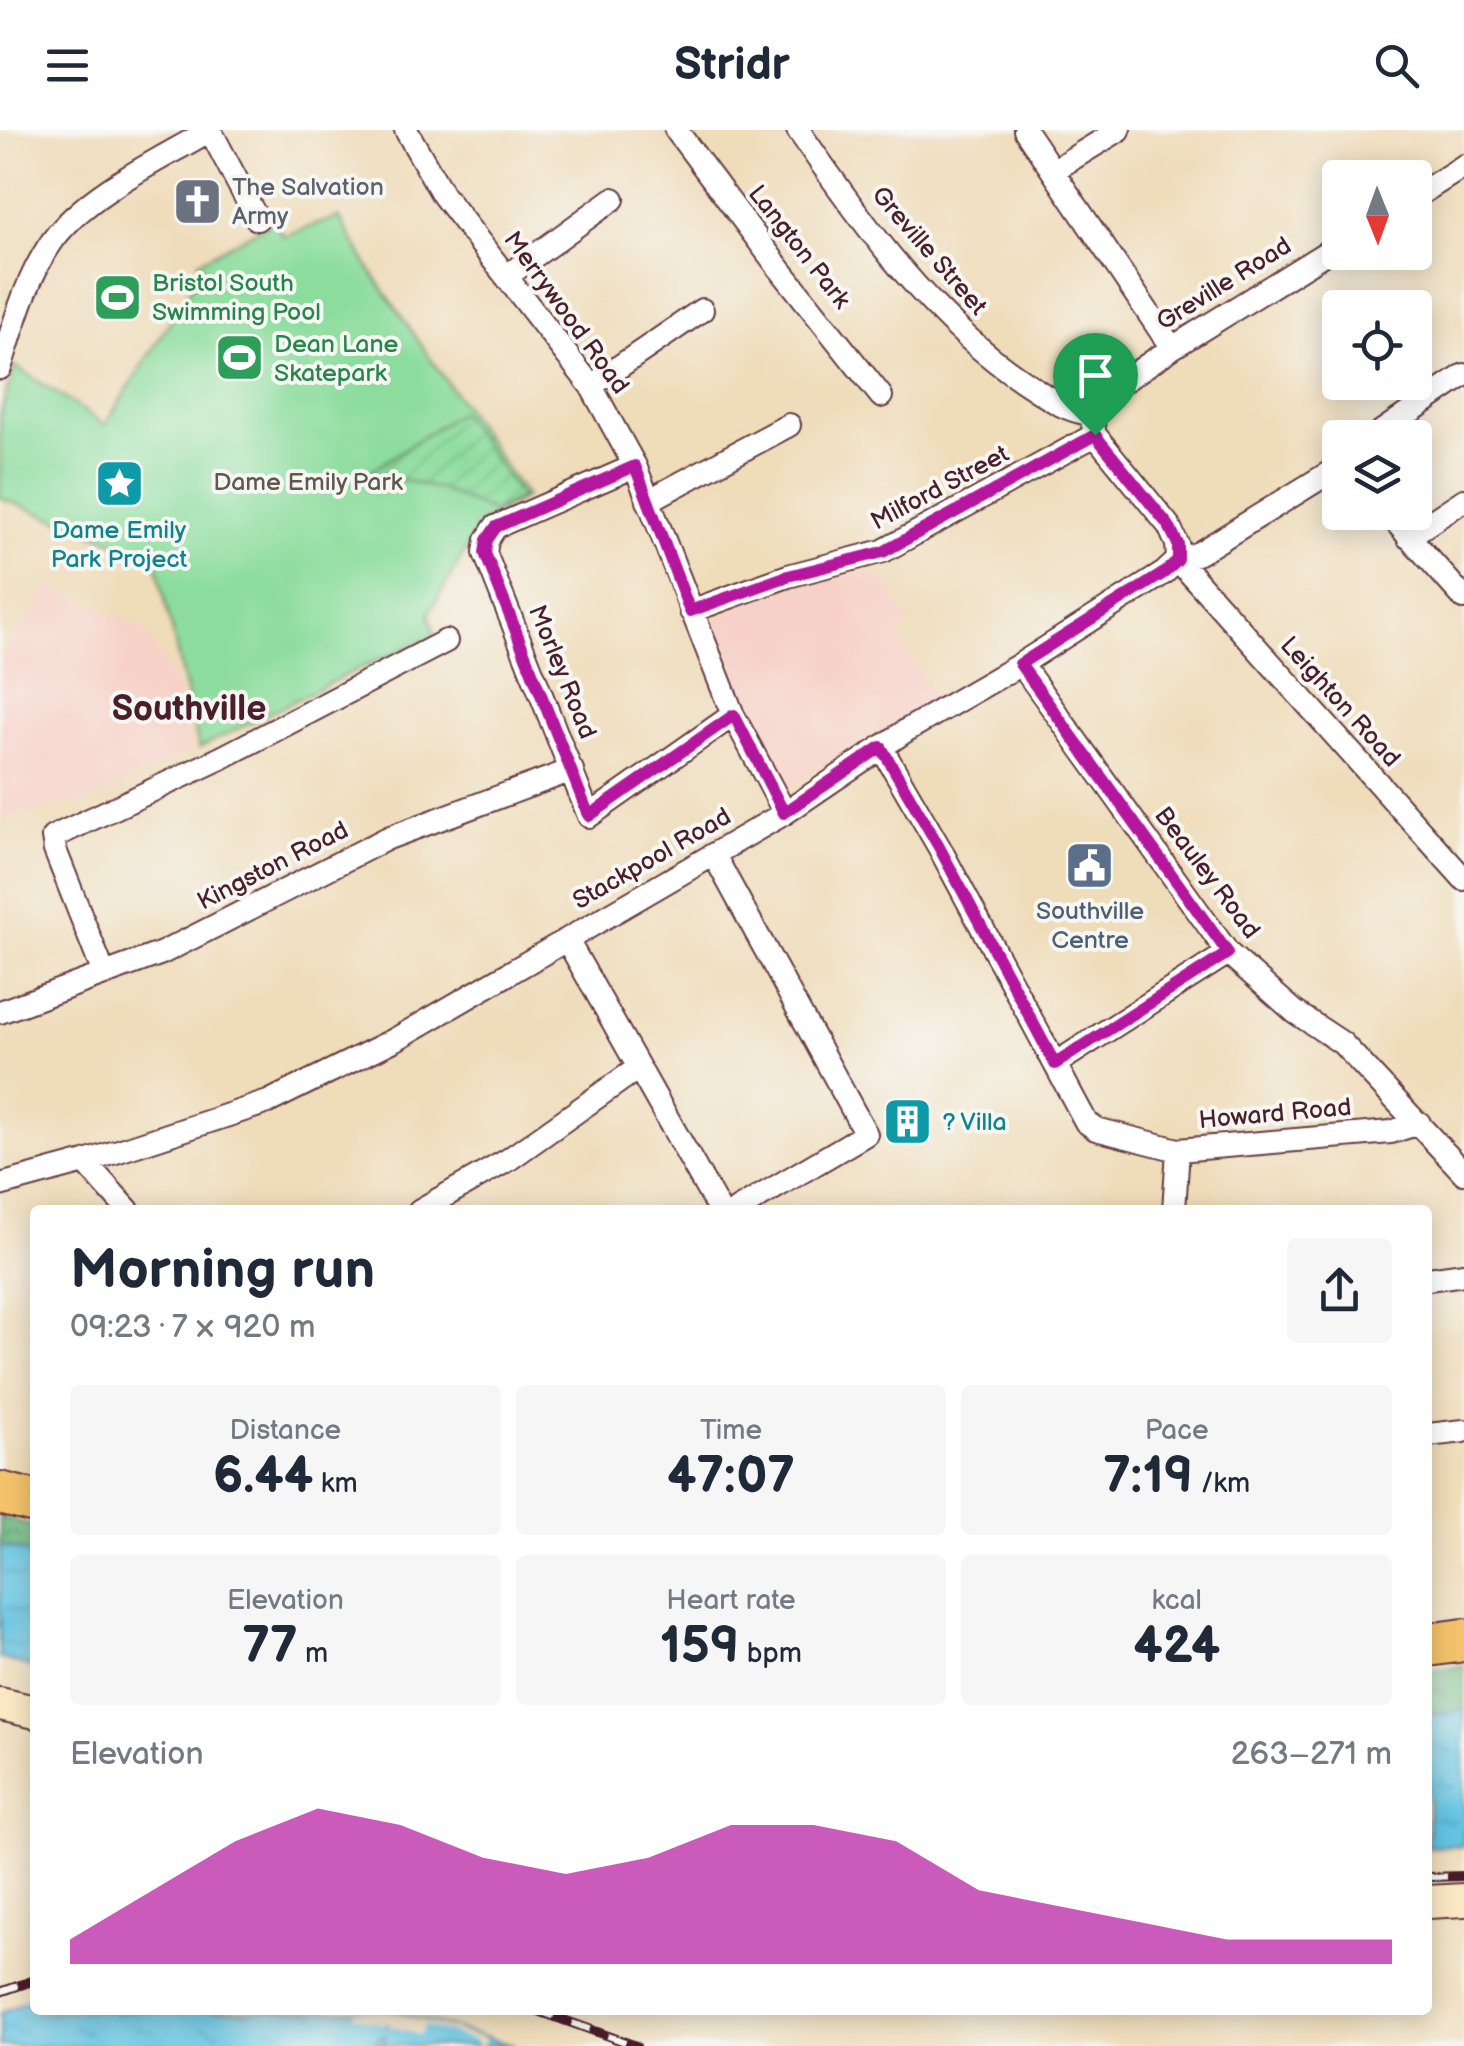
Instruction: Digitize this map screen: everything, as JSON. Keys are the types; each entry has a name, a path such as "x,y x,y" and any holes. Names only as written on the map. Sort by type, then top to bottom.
{"highway":[{"path":"0,1493 30,1501"},
{"path":"1432,1644 1464,1640"}],"street":[{"path":"0,368 5,335 54,238 75,215 131,176 210,130 257,219"},
{"name":"Merrywood Road","path":"406,130 443,196 591,386 635,466 734,715 784,813"},
{"name":"Langton Park","path":"676,130 881,396"},
{"name":"Greville Street","path":"798,130 836,185 938,309 1010,373 1093,425"},
{"path":"1025,130 1172,348"},
{"path":"1054,170 1120,130"},
{"path":"1432,186 1464,166"},
{"path":"507,276 614,199"},
{"name":"Greville Road","path":"1093,425 1096,401 1108,390 1322,255"},
{"path":"591,386 702,310"},
{"path":"1398,420 1464,375"},
{"path":"648,501 788,425"},
{"path":"1093,425 1169,526 1178,544 1178,560"},
{"name":"Milford Street","path":"690,611 788,576 883,552 1093,425"},
{"name":"Morley Road","path":"635,466 496,527 487,540 485,553 589,816 734,715"},
{"name":"Stackpool Road","path":"0,1185 86,1162 268,1102 334,1072 784,813 881,747 1322,474"},
{"path":"1408,537 1464,500"},
{"path":"1402,530 1464,598"},
{"name":"Leighton Road","path":"1178,560 1464,879"},
{"path":"104,974 55,850 54,837 221,758 446,641"},
{"name":"Beauley Road","path":"1020,664 1228,953 1294,1012 1342,1042 1464,1173"},
{"name":"Howard Road","path":"881,747 1086,1122 1096,1129 1178,1150 1392,1132 1419,1123"},
{"name":"Kingston Road","path":"0,1012 214,928 388,838 572,770"},
{"path":"714,855 866,1134 745,1205"},
{"path":"566,940 716,1205"},
{"path":"1055,1064 1228,953"},
{"path":"429,1205 508,1160 638,1068"},
{"path":"1174,1205 1178,1150"},
{"path":"86,1162 124,1205"},
{"path":"1432,1278 1464,1274"},
{"path":"1432,1435 1464,1431"},
{"path":"0,1704 30,1711"},
{"path":"1432,1902 1464,1900"}],"shaded area":[{"path":"862,569 884,580 910,624 896,631 934,699 789,788 713,622 742,604 772,593"},
{"path":"49,586 144,629 176,684 193,749 81,805 68,803 0,819 0,663"}],"green space":[{"name":"Dame Emily Park","path":"339,217 374,276 526,497 482,522 429,613 435,635 199,748 155,557 0,498 0,415 15,366 105,425 204,268 198,262 274,221 283,236"},
{"path":"460,412 521,497 492,512 443,490 370,472"},
{"path":"0,1517 30,1525 30,1554 0,1545"},
{"path":"1464,1665 1464,1710 1432,1714 1432,1669"}],"water":[{"path":"0,1545 30,1554 30,1667 0,1658"},
{"path":"1464,1710 1464,1846 1432,1847 1432,1714"},
{"path":"30,2000 30,2015 408,2015 515,2046 0,2046 0,2013"}],"pier":[{"path":"354,2015 404,2015 485,2039 483,2046 477,2046 477,2041 424,2025 420,2035"}],"ferry route":[{"path":"375,2046 387,2023"},
{"path":"383,2046 386,2029"}],"railway":[{"path":"1432,1877 1464,1876"},
{"path":"0,1992 30,1982"},
{"path":"550,2015 636,2046"}],"place":[{"name":"The Salvation Army","path":"197,201"},
{"name":"Bristol South Swimming Pool","path":"117,297"},
{"name":"Dean Lane Skatepark","path":"239,358"},
{"name":"Dame Emily Park Project","path":"119,484"},
{"name":"Southville Centre","path":"1090,865"},
{"name":"? Villa","path":"908,1122"}],"district":[{"name":"Southville","path":"189,709"}],"route":[{"path":"1095,435 1169,526 1178,544 1178,560 1164,573 1020,664 1228,953 1055,1064 881,747 784,813 734,715 589,816 485,553 487,540 496,527 635,466 690,611 788,576 883,552 1095,435"}]}
